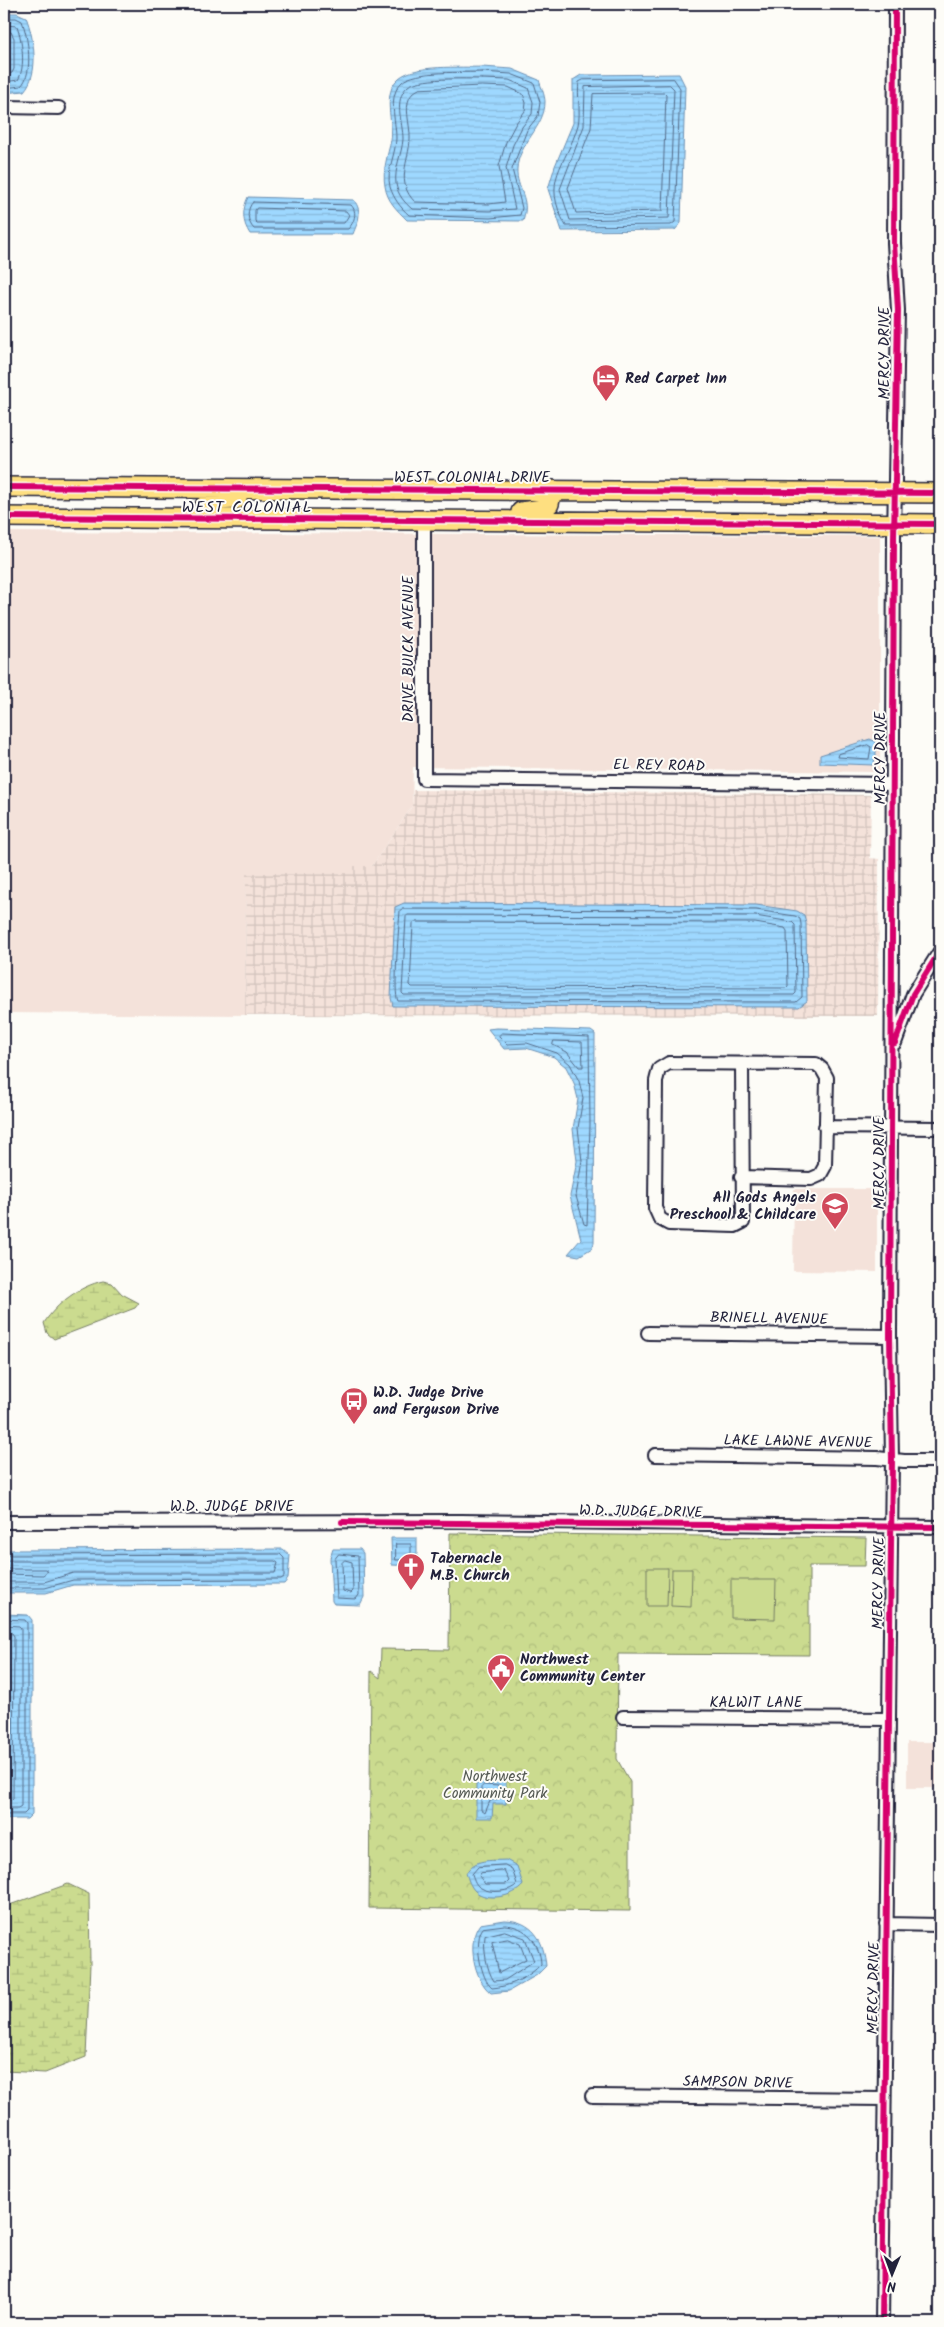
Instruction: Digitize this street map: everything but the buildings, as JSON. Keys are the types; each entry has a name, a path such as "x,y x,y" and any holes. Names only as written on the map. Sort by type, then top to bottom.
{"highway":[{"name":"WEST COLONIAL DRIVE","path":"4,486 940,493"},
{"path":"4,510 57,508 64,503 65,487"},
{"path":"204,518 205,506 214,500 296,498 302,488"},
{"path":"450,520 462,512 523,512 543,509 550,504 552,490"},
{"path":"4,516 940,524"}],"street":[{"name":"MERCY DRIVE","path":"882,2323 892,1459 890,1336 894,523 898,310 894,197 895,4"},
{"path":"4,107 59,108"},
{"name":"DRIVE BUICK AVENUE","path":"424,520 424,779"},
{"name":"EL REY ROAD","path":"424,779 893,784"},
{"path":"892,1050 914,994 940,951"},
{"path":"892,998 909,997 914,994"},
{"path":"741,1177 811,1179 820,1175 825,1166 827,1078 822,1069 816,1064 669,1062 660,1070 656,1081 655,1208 660,1219 668,1224 735,1226 743,1222 741,1177 742,1064"},
{"path":"825,1127 940,1128"},
{"name":"BRINELL AVENUE","path":"648,1333 890,1336"},
{"name":"LAKE LAWNE AVENUE","path":"655,1455 940,1461"},
{"name":"W.D. JUDGE DRIVE","path":"4,1522 461,1521 940,1527"},
{"name":"KALWIT LANE","path":"623,1717 889,1719"},
{"path":"886,1924 940,1925"},
{"name":"SAMPSON DRIVE","path":"592,2096 884,2100"}],"shaded area":[{"path":"4,532 880,536 880,772 413,767 412,806 372,866 354,866 353,873 246,873 245,1015 4,1013"},
{"path":"413,790 871,795 870,858 879,859 878,1016 245,1015 246,873 353,873 353,866 372,866 412,806"},
{"name":"All Gods Angels Preschool & Childcare","path":"794,1189 877,1189 877,1272 793,1271"},
{"path":"907,1742 940,1742 940,1788 907,1788"}],"green space":[{"path":"103,1281 112,1283 122,1294 139,1303 135,1308 54,1339 47,1333 44,1323 62,1302 78,1291"},
{"name":"Northwest Community Park","path":"450,1533 866,1538 865,1566 809,1566 809,1655 618,1654 617,1759 630,1782 630,1911 369,1908 371,1671 380,1678 381,1649 449,1650"},
{"path":"647,1568 668,1568 667,1606 647,1606"},
{"path":"672,1569 692,1569 691,1607 671,1606"},
{"path":"731,1580 776,1580 775,1619 731,1618"},
{"path":"68,1884 89,1894 90,1964 86,2057 45,2073 4,2071 4,1907"}],"water":[{"path":"4,13 17,13 26,17 31,35 34,65 29,84 24,91 4,93"},
{"path":"482,67 512,69 539,80 544,94 544,111 541,120 526,143 518,160 517,176 525,206 523,221 407,220 390,201 384,180 391,140 389,100 394,84 399,78 416,71 439,68"},
{"path":"679,74 685,86 681,223 675,230 562,231 548,189 555,166 573,123 573,80 581,75"},
{"path":"248,197 354,200 359,217 353,234 250,234 245,225 244,216"},
{"path":"870,739 876,742 876,756 873,765 820,763 820,755"},
{"path":"404,903 756,905 797,911 804,915 806,923 807,1001 799,1007 393,1006 391,998 395,907"},
{"path":"488,1029 591,1031 595,1034 594,1243 592,1248 579,1256 568,1254 581,1239 570,1196 577,1161 573,1129 578,1099 574,1083 566,1067 554,1057 526,1048 504,1049"},
{"path":"391,1538 417,1538 417,1563 415,1566 392,1565"},
{"path":"283,1549 290,1555 288,1579 284,1584 73,1585 46,1593 4,1593 4,1550"},
{"path":"333,1549 360,1549 363,1553 364,1597 360,1605 334,1604 332,1601 330,1558"},
{"path":"4,1614 28,1615 32,1620 32,1814 27,1819 4,1819"},
{"path":"476,1780 506,1781 506,1804 493,1804 492,1818 476,1818"},
{"path":"506,1860 517,1866 523,1885 519,1889 500,1897 486,1896 475,1891 470,1885 466,1873 470,1868 483,1861"},
{"path":"505,1920 515,1921 530,1928 540,1940 546,1966 537,1975 509,1991 491,1993 485,1987 476,1970 473,1940 480,1924"}],"cycle path":[{"path":"882,2323 892,1459 890,1336 894,538 898,310 894,243 895,4"},
{"path":"4,487 940,493"},
{"path":"4,517 940,524"},
{"path":"895,1043 913,994 940,951"},
{"path":"342,1522 940,1527"}],"place":[{"name":"Red Carpet Inn","path":"606,402"},
{"name":"All Gods Angels Preschool & Childcare","path":"835,1230"},
{"name":"W.D. Judge Drive and Ferguson Drive","path":"354,1425"},
{"name":"Tabernacle M.B. Church","path":"411,1591"},
{"name":"Northwest Community Center","path":"501,1692"}],"district":[{"name":"WEST COLONIAL","path":"247,506"}]}
